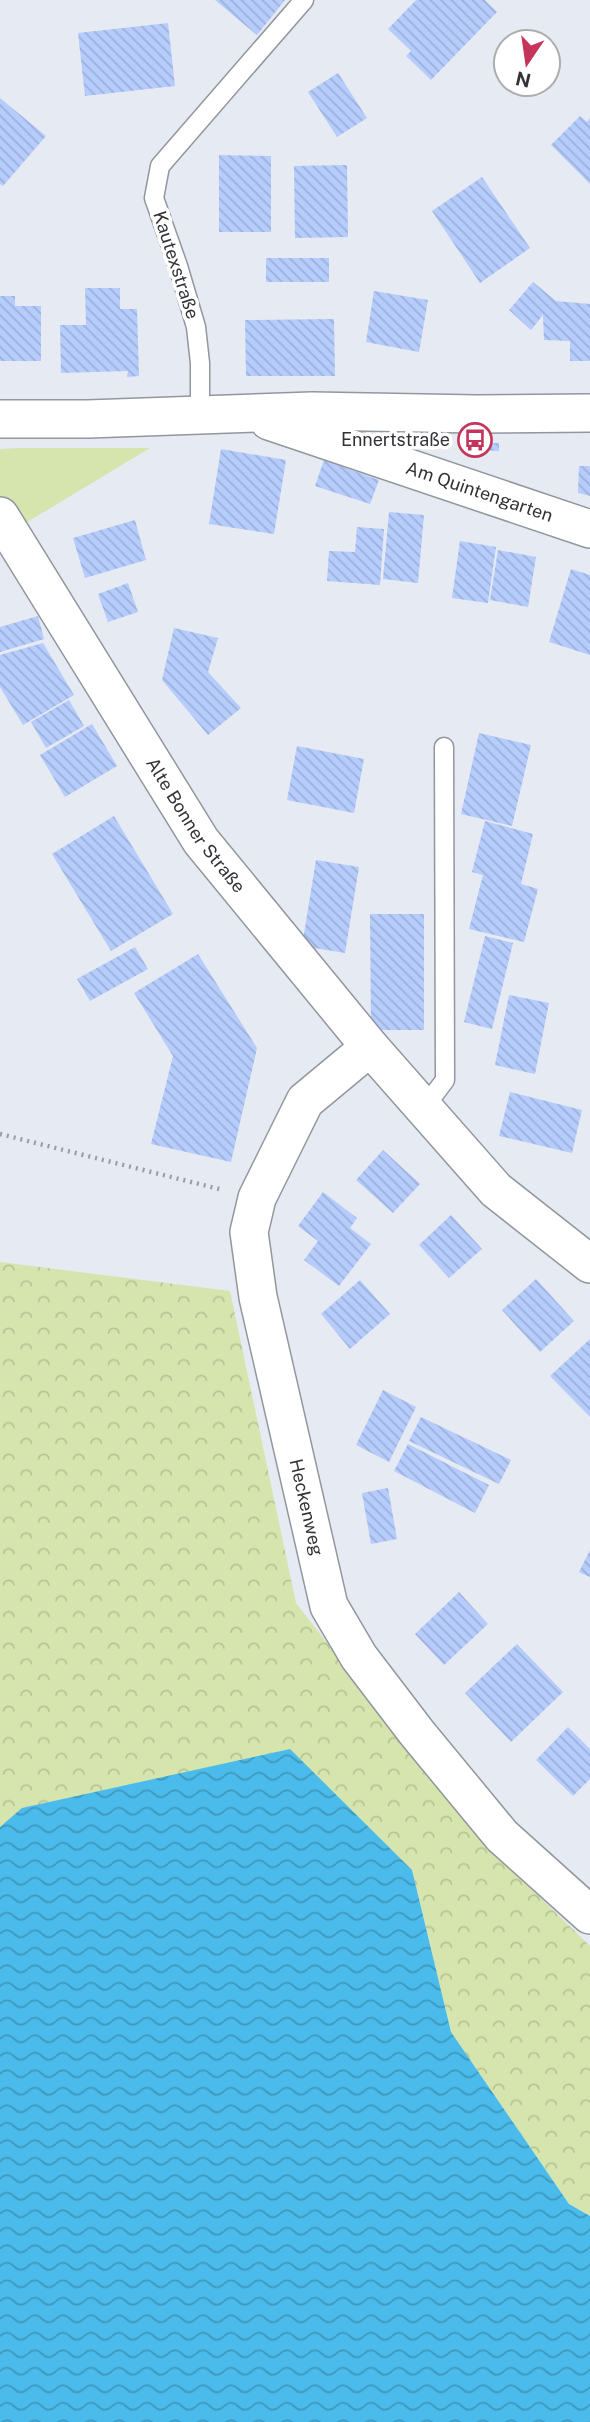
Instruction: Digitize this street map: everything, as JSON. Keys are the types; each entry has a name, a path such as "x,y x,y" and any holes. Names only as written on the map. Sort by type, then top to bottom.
{"street":[{"path":"0,419 200,416 313,411 590,413"},
{"name":"Am Quintengarten","path":"248,414 590,529"},
{"name":"Alte Bonner Straße","path":"0,516 201,841 370,1047 496,1190 590,1264"},
{"name":"Heckenweg","path":"370,1047 305,1101 257,1198 249,1232 258,1297 329,1606 359,1657 417,1733 502,1836 590,1915"}],"lane":[{"name":"Kautexstraße","path":"200,416 200,363 196,327 154,198 160,166 304,0"},
{"path":"424,1108 445,1080 443,747"}],"path":[{"path":"0,1133 257,1198"}],"green space":[{"path":"150,448 14,530 0,533 0,449"},
{"path":"0,1262 230,1291 296,1603 477,1836 590,1946 590,2216 569,2204 451,2032 412,1870 0,1827"}],"water":[{"path":"290,1749 412,1870 451,2032 569,2204 590,2216 590,2422 0,2422 0,1827 22,1808"}],"building":[{"path":"215,0 285,0 257,35"},
{"path":"416,0 485,0 497,12 431,80 406,56 411,51 388,29"},
{"path":"168,23 175,86 85,96 78,33"},
{"path":"338,73 367,118 337,137 308,92"},
{"path":"0,98 46,136 3,186 0,184"},
{"path":"580,116 587,122 590,118 590,184 551,145"},
{"path":"219,155 271,156 271,232 219,232"},
{"path":"347,165 348,237 295,238 294,166"},
{"path":"482,177 530,248 480,283 432,211"},
{"path":"266,258 329,258 329,282 266,282"},
{"path":"533,282 556,301 590,304 590,361 570,361 570,341 544,340 543,315 531,330 509,310"},
{"path":"85,288 120,288 120,309 137,309 139,376 127,377 128,371 61,373 60,325 86,325"},
{"path":"374,291 428,300 419,352 366,342"},
{"path":"0,296 15,296 15,306 41,306 41,361 0,361"},
{"path":"334,319 335,376 246,376 245,320"},
{"path":"472,443 499,443 499,451 472,450"},
{"path":"221,449 286,460 274,534 209,524"},
{"path":"324,460 379,480 370,504 315,486"},
{"path":"579,466 590,466 590,496 578,493"},
{"path":"389,512 424,515 418,583 383,579"},
{"path":"135,520 146,560 85,578 73,538"},
{"path":"357,527 384,529 380,585 327,581 329,551 355,552"},
{"path":"460,541 496,547 488,603 452,598"},
{"path":"498,550 536,557 528,607 490,600"},
{"path":"571,569 590,575 590,655 549,642"},
{"path":"128,583 138,612 108,622 98,594"},
{"path":"38,616 44,639 0,652 0,627"},
{"path":"174,628 218,638 208,672 241,708 208,735 162,680"},
{"path":"43,643 74,695 23,725 0,687 0,655"},
{"path":"69,700 84,726 46,748 31,722"},
{"path":"92,724 117,766 65,797 40,755"},
{"path":"479,733 531,745 512,826 461,814"},
{"path":"297,746 364,759 354,813 287,800"},
{"path":"114,816 173,914 111,951 52,854"},
{"path":"485,821 533,834 521,884 538,889 524,942 469,929 483,875 472,872"},
{"path":"316,860 359,867 345,953 302,946"},
{"path":"370,914 424,914 424,1030 371,1030"},
{"path":"485,936 513,943 492,1029 464,1022"},
{"path":"135,947 148,969 90,1001 77,979"},
{"path":"198,954 257,1048 231,1162 151,1144 173,1056 134,993"},
{"path":"509,995 549,1003 535,1074 495,1065"},
{"path":"510,1092 582,1110 572,1153 499,1136"},
{"path":"383,1150 420,1184 393,1213 356,1180"},
{"path":"323,1192 357,1218 350,1228 371,1244 339,1286 304,1260 318,1241 298,1226"},
{"path":"451,1215 482,1249 449,1278 419,1245"},
{"path":"536,1279 574,1321 540,1352 502,1310"},
{"path":"360,1280 390,1314 350,1349 321,1314"},
{"path":"590,1339 590,1417 550,1376"},
{"path":"383,1390 416,1407 389,1462 356,1445"},
{"path":"421,1417 511,1460 499,1484 409,1441"},
{"path":"408,1444 489,1485 475,1513 394,1471"},
{"path":"388,1488 397,1539 371,1544 362,1493"},
{"path":"590,1550 590,1577 579,1572"},
{"path":"459,1592 488,1624 444,1665 415,1634"},
{"path":"517,1644 563,1692 511,1742 465,1693"},
{"path":"568,1727 590,1749 590,1779 573,1796 536,1760"}],"place":[{"name":"Ennertstraße","path":"475,440"}]}
